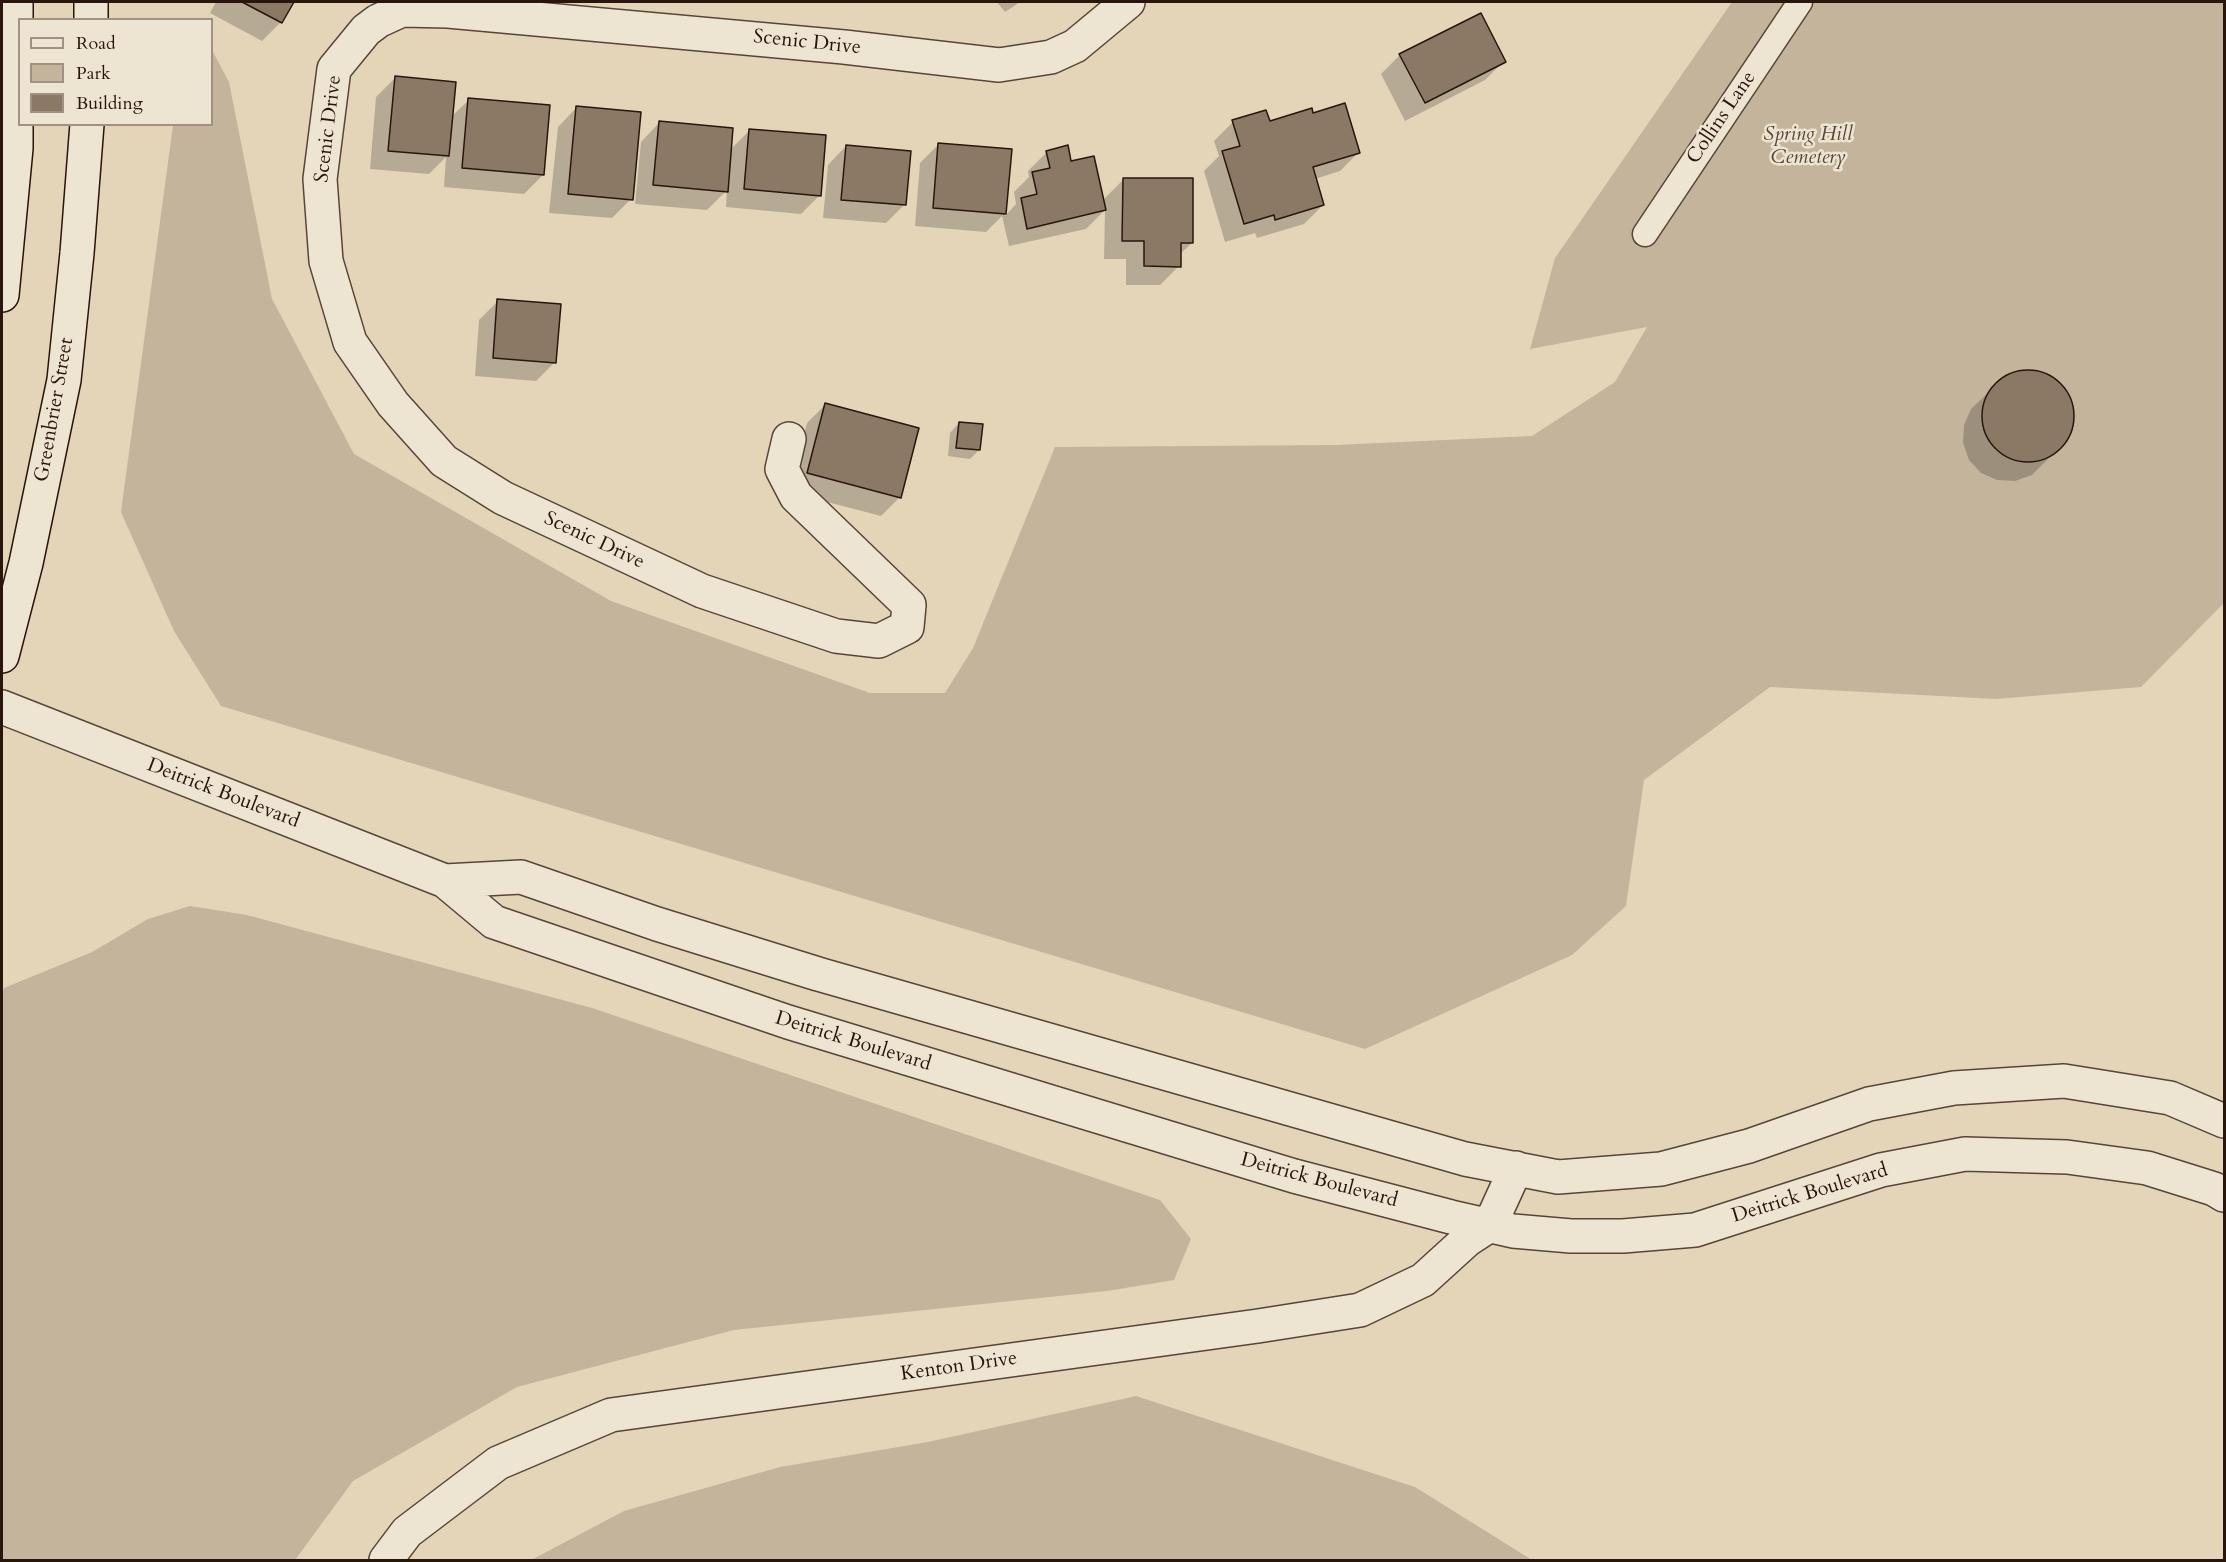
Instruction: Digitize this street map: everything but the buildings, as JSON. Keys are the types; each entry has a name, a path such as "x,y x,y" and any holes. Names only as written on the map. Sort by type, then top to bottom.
{"street":[{"path":"2,295 16,148 16,2"},
{"path":"91,2 91,18"},
{"name":"Scenic Drive","path":"789,439 782,469 796,496 909,605 908,627 879,641 836,636 702,591 502,498 444,461 393,404 350,342 326,261 320,179 334,69 366,30 378,21 402,10 448,11 844,46 999,65 1051,57 1074,46 1128,2"},
{"name":"Greenbrier Street","path":"2,656 26,563 64,380 87,126"},
{"name":"Deitrick Boulevard","path":"2,706 445,881 494,922 788,1022 1294,1176 1513,1231 1571,1236 1623,1236 1695,1230 1881,1170 1965,1154 2067,1157 2147,1168 2214,1189 2224,1195"},
{"name":"Deitrick Boulevard","path":"445,881 521,877 657,924 818,974 1465,1159 1558,1177 1661,1169 1749,1146 1869,1104 1954,1088 2064,1081 2170,1098 2224,1121"},
{"path":"1490,1225 1516,1168"},
{"name":"Kenton Drive","path":"386,1560 407,1532 498,1463 611,1415 1360,1310 1423,1280 1467,1240 1490,1225"}],"lane":[{"name":"Collins Lane","path":"1645,234 1800,2"}],"green space":[{"name":"Spring Hill Cemetery","path":"1732,2 2224,2 2224,603 2141,687 1996,699 1770,687 1644,780 1626,906 1572,955 1365,1049 221,706 174,631 121,512 173,126 213,126 213,52 229,82 272,299 354,454 611,601 870,693 945,693 973,648 1055,447 1336,445 1532,436 1615,382 1647,327 1530,349 1555,258"},
{"path":"190,906 247,915 592,1008 1160,1200 1191,1239 1174,1280 1107,1291 734,1330 517,1387 353,1481 295,1560 2,1560 2,994 4,988 92,952 148,919"},
{"path":"1136,1396 1415,1487 1532,1560 531,1560 624,1511 780,1467 928,1442"}]}
